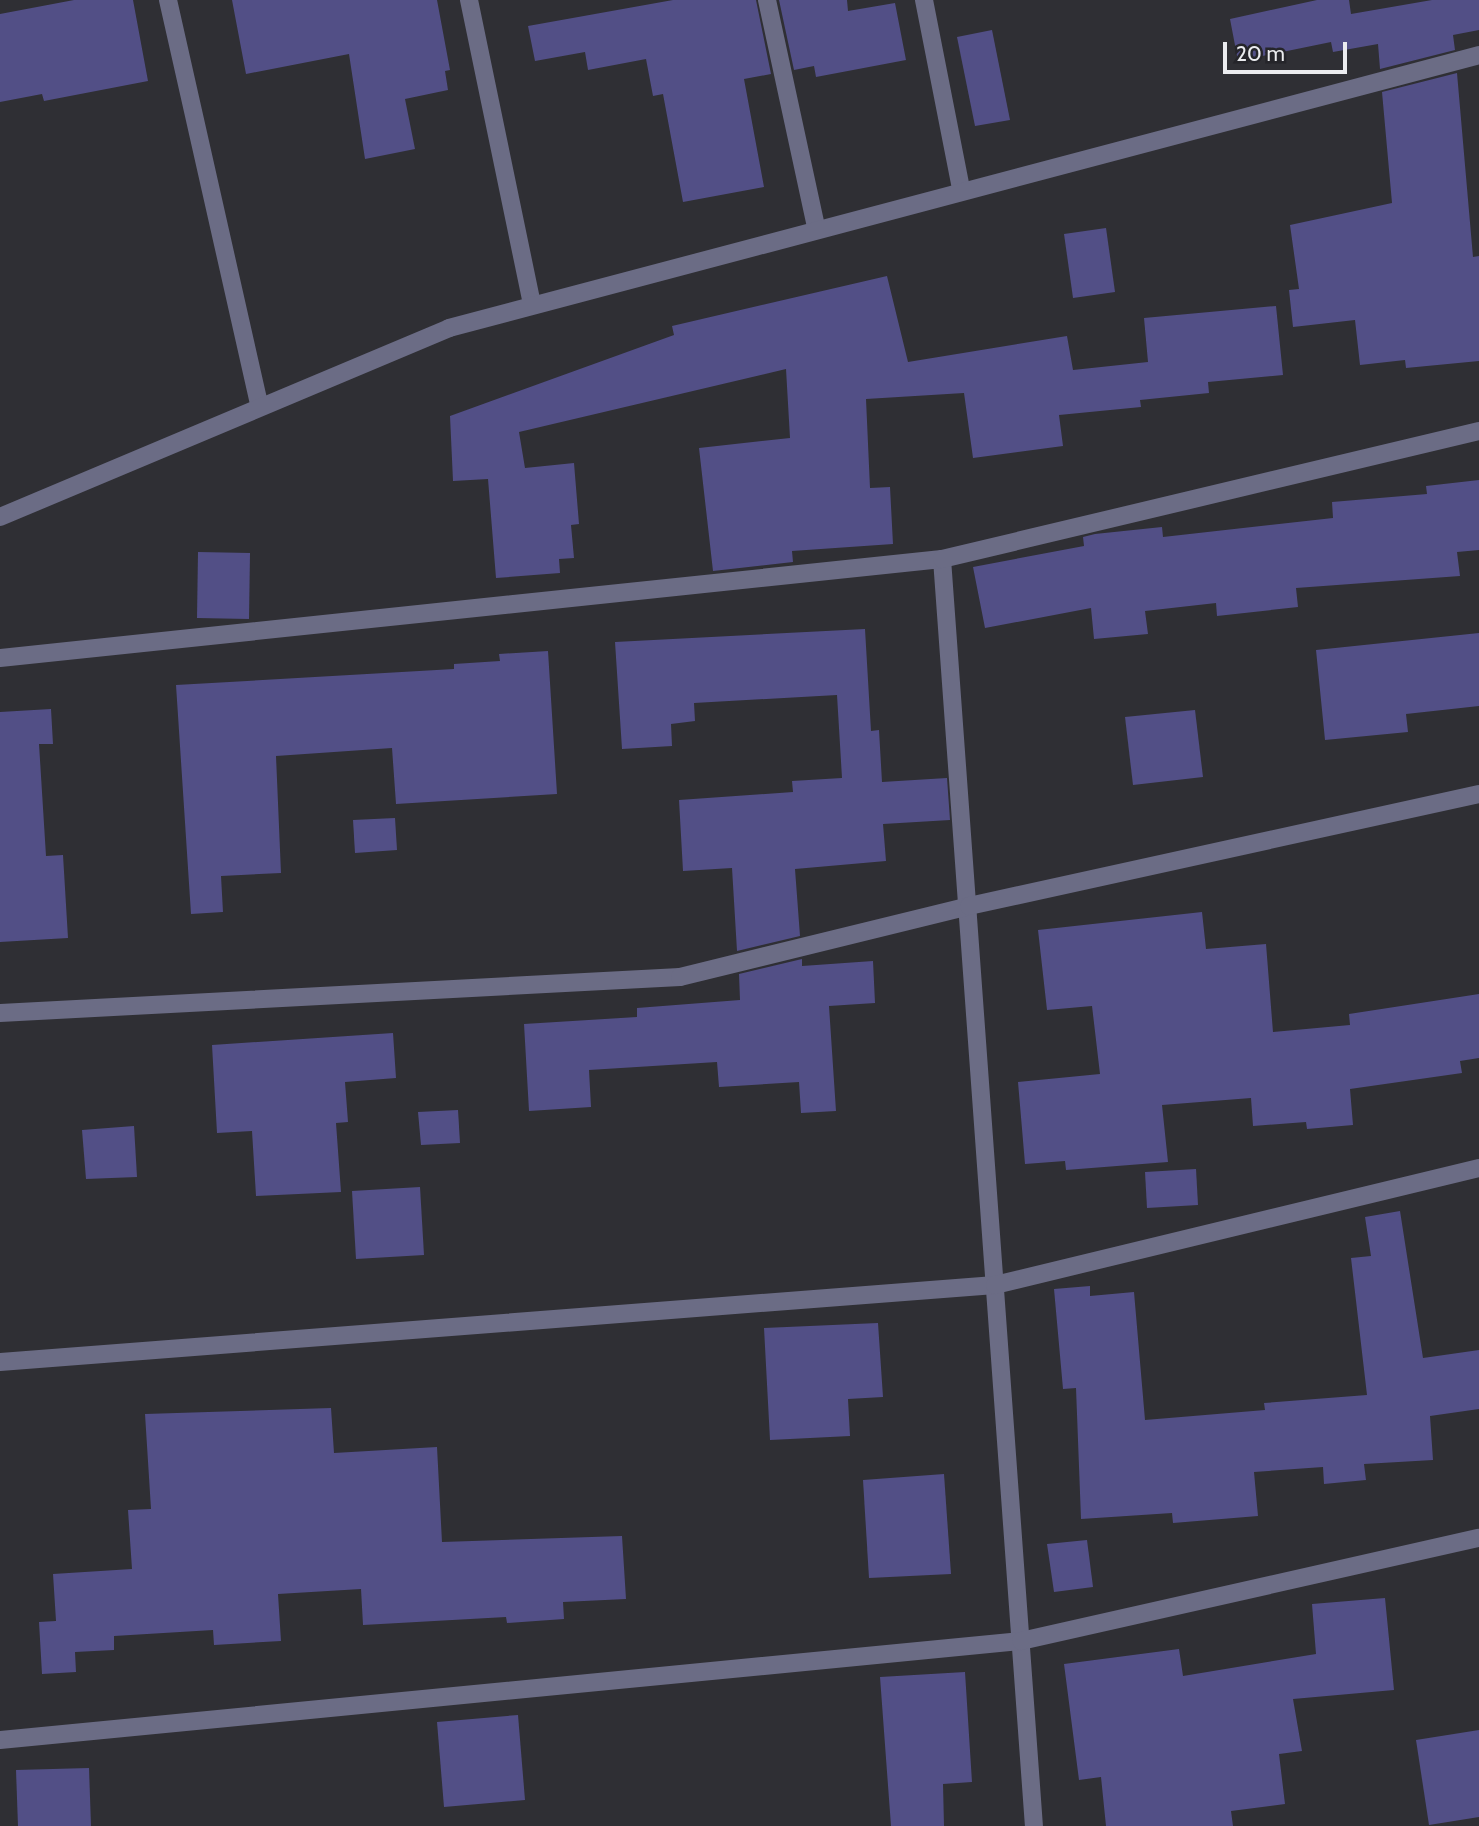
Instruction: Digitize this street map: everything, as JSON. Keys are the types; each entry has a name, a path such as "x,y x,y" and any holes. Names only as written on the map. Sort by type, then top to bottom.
{"street":[{"path":"168,0 260,407"},
{"path":"469,0 532,305"},
{"path":"767,0 816,227"},
{"path":"924,0 961,189"},
{"path":"0,517 449,327 816,227 1479,55"},
{"path":"0,658 942,559 1479,431"},
{"path":"942,559 1034,1826"},
{"path":"0,1013 680,977 968,906 1479,794"},
{"path":"0,1362 995,1285 1479,1168"},
{"path":"0,1740 1021,1641 1479,1538"}],"building":[{"path":"74,0 133,0 148,81 44,101 42,94 0,102 0,14"},
{"path":"232,0 437,0 450,70 445,71 448,90 405,99 415,149 365,159 349,54 246,74"},
{"path":"673,0 756,0 771,74 744,79 764,187 683,202 663,94 653,96 646,59 588,70 585,52 535,61 528,26"},
{"path":"779,0 847,0 848,11 895,3 906,60 816,77 814,66 794,70"},
{"path":"1317,0 1349,0 1351,14 1432,0 1479,0 1479,30 1453,35 1455,50 1380,69 1378,44 1333,52 1331,42 1238,61 1230,19"},
{"path":"992,30 1010,120 975,126 957,37"},
{"path":"1457,73 1473,257 1479,256 1479,361 1406,368 1405,360 1360,365 1355,320 1293,327 1289,290 1299,289 1290,225 1392,203 1382,92"},
{"path":"1106,228 1115,292 1073,298 1064,234"},
{"path":"887,276 908,362 1067,336 1073,370 1148,362 1144,318 1276,306 1283,375 1208,382 1209,393 1140,400 1141,407 1059,415 1063,446 973,458 964,393 866,399 870,488 890,487 893,544 792,551 793,562 713,571 699,448 790,438 786,369 519,432 525,468 574,463 579,524 571,525 574,558 559,559 560,573 496,578 488,479 453,481 450,416 674,335 672,326"},
{"path":"1479,480 1479,550 1457,552 1460,576 1296,588 1298,607 1217,616 1216,603 1145,611 1148,634 1094,639 1091,608 985,628 973,567 1084,546 1083,537 1095,534 1162,527 1163,537 1333,518 1332,502 1427,494 1426,486"},
{"path":"198,552 250,553 249,619 197,618"},
{"path":"865,629 871,731 879,730 882,782 947,778 950,820 883,824 886,861 795,869 800,936 737,951 732,868 683,871 679,800 793,792 792,781 842,778 837,695 694,703 695,721 671,724 672,746 622,749 615,642"},
{"path":"1479,633 1479,706 1406,714 1408,732 1325,740 1316,650"},
{"path":"548,651 557,794 396,804 392,748 276,756 281,873 221,876 223,912 191,914 176,685 454,669 454,664 500,661 499,654"},
{"path":"51,709 53,744 39,744 46,856 63,855 68,938 0,942 0,712"},
{"path":"1195,710 1203,777 1133,785 1125,717"},
{"path":"395,818 397,850 355,853 353,820"},
{"path":"1202,912 1206,949 1266,944 1273,1032 1350,1025 1349,1014 1479,994 1479,1058 1460,1061 1462,1073 1350,1089 1353,1125 1307,1129 1306,1122 1253,1126 1251,1098 1162,1105 1168,1162 1066,1170 1065,1161 1025,1164 1018,1082 1100,1074 1092,1006 1047,1010 1038,930"},
{"path":"802,959 802,966 873,961 875,1003 829,1006 836,1111 801,1113 799,1082 719,1087 717,1062 589,1070 591,1107 529,1111 524,1024 637,1017 637,1008 740,1000 739,974"},
{"path":"393,1033 396,1078 345,1082 348,1122 336,1123 341,1192 256,1196 252,1131 217,1133 212,1045"},
{"path":"458,1110 460,1143 421,1145 418,1112"},
{"path":"134,1126 137,1177 86,1179 82,1130"},
{"path":"1196,1169 1198,1205 1147,1208 1145,1172"},
{"path":"420,1187 424,1255 356,1259 352,1191"},
{"path":"1400,1211 1423,1358 1479,1350 1479,1409 1430,1416 1433,1460 1364,1464 1366,1480 1324,1484 1323,1467 1254,1472 1258,1516 1173,1523 1172,1513 1081,1519 1076,1388 1063,1389 1054,1289 1090,1286 1090,1296 1134,1292 1145,1420 1265,1410 1264,1403 1367,1395 1351,1258 1371,1256 1365,1217"},
{"path":"878,1323 883,1397 848,1399 850,1436 770,1440 764,1328"},
{"path":"331,1408 334,1453 437,1447 442,1542 622,1536 626,1599 563,1602 564,1619 507,1623 506,1617 363,1625 361,1589 278,1594 281,1641 214,1645 213,1630 114,1636 114,1650 75,1652 76,1672 42,1674 39,1622 56,1621 53,1574 132,1569 128,1510 151,1509 145,1414"},
{"path":"944,1474 951,1574 869,1578 863,1480"},
{"path":"1087,1540 1093,1587 1054,1592 1047,1544"},
{"path":"1385,1598 1394,1690 1293,1699 1302,1751 1279,1754 1285,1804 1231,1811 1233,1826 1106,1826 1101,1777 1079,1780 1064,1664 1179,1649 1183,1676 1316,1654 1312,1604"},
{"path":"965,1672 972,1782 943,1784 944,1826 891,1826 880,1677"},
{"path":"518,1715 525,1800 444,1807 437,1722"},
{"path":"1479,1730 1479,1817 1429,1825 1416,1740"},
{"path":"89,1768 91,1826 18,1826 16,1770"}]}
